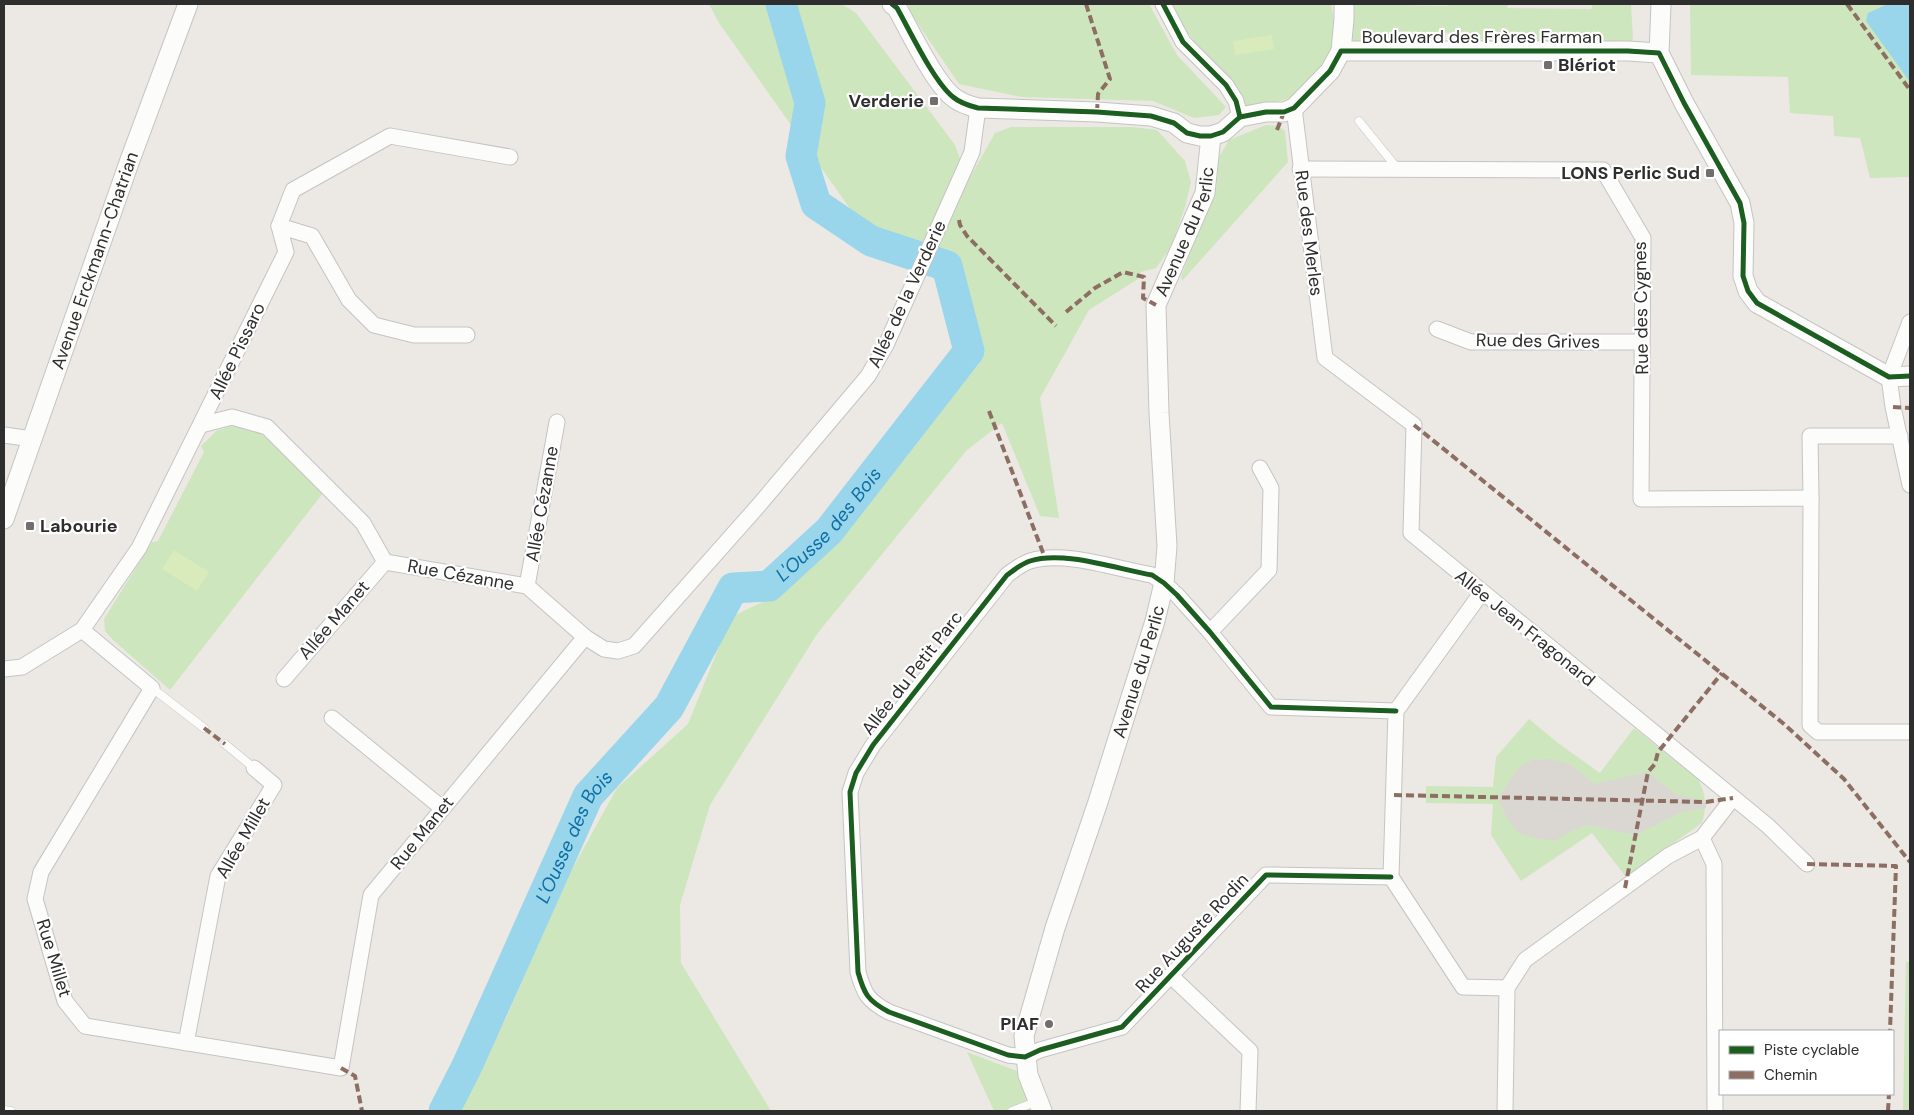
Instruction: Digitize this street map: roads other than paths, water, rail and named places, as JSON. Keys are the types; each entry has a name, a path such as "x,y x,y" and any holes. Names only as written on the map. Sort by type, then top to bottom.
{"street":[{"name":"Avenue Erckmann-Chatrian","path":"4,519 127,170 188,4"},
{"path":"1163,4 1183,42 1226,85 1236,101 1240,118"},
{"name":"Boulevard des Frères Farman","path":"1294,108 1330,70 1341,51 1344,4"},
{"path":"1661,4 1659,53 1684,103 1740,203 1744,223 1743,276 1748,291 1756,303 1889,376 1910,376"},
{"path":"895,5 938,79 953,98 978,108 1098,112 1151,116 1174,123 1187,133 1211,136 1223,132 1240,118 1266,112 1284,112 1294,108"},
{"name":"Boulevard des Frères Farman","path":"1341,51 1628,51 1659,53"},
{"name":"Allée de la Verderie","path":"759,505 868,376 886,346 972,152 978,108"},
{"name":"Rue des Merles","path":"1294,108 1325,358"},
{"path":"467,335 414,335 374,325 348,300 312,236 279,226 293,190 390,136 510,157"},
{"name":"Avenue du Perlic","path":"1040,1106 1028,1075 1024,1036 1047,955 1155,621 1164,582 1166,546 1156,305 1205,192 1211,136"},
{"name":"Rue des Cygnes","path":"1300,168 1603,170 1643,238 1641,499 1810,498"},
{"name":"Allée Pissaro","path":"4,669 22,667 82,630 139,548 286,252 279,226"},
{"path":"1910,322 1889,376 1893,407 1910,485"},
{"name":"Rue des Grives","path":"1437,330 1471,342 1642,342"},
{"name":"Allée Jean Fragonard","path":"1325,358 1414,425 1411,533 1768,826 1807,864"},
{"name":"Rue Cézanne","path":"201,425 232,417 266,427 363,523 385,562 527,586 585,637 604,649 618,651 634,646 759,505"},
{"name":"Allée Cézanne","path":"527,586 557,422"},
{"path":"4,435 32,440"},
{"path":"1900,436 1810,436 1810,725 1818,732 1910,732"},
{"path":"1210,632 1269,570 1271,488 1260,468"},
{"name":"Allée du Petit Parc","path":"1025,1058 1008,1056 889,1012 873,1004 863,991 858,972 850,792 856,773 873,745 1007,575 1019,566 1037,560 1063,558 1152,575 1164,582"},
{"name":"Allée Manet","path":"284,679 385,562"},
{"path":"1164,582 1210,632 1270,707 1396,710"},
{"path":"1482,592 1396,710 1392,877 1463,986 1507,988"},
{"path":"82,630 152,688"},
{"name":"Rue Manet","path":"341,1068 371,895 585,637"},
{"path":"4,679 22,667"},
{"name":"Rue Millet","path":"152,688 41,872 35,899 66,1001 84,1026 341,1068"},
{"path":"332,718 442,808"},
{"name":"Allée Millet","path":"186,1044 218,876 274,785 254,768"},
{"path":"1505,1111 1507,988 1525,960 1668,856 1702,838 1733,798"},
{"path":"1702,838 1714,864 1717,1065 1715,1111"},
{"name":"Rue Auguste Rodin","path":"1025,1058 1040,1050 1122,1027 1266,875 1392,877"},
{"path":"1171,976 1250,1052 1248,1111"}],"lane":[{"path":"1359,121 1398,170"},
{"path":"152,688 204,728"},
{"name":"Allée Millet","path":"225,744 254,768"},
{"path":"1012,1111 1040,1106"},
{"path":"4,1110 11,1111"}],"water":[{"path":"1888,4 1910,4 1910,82 1866,21 1868,13"}],"waterway":[{"name":"L'Ousse des Bois","path":"444,1111 467,1066 588,796 669,707 733,588 769,586 829,531 969,351 947,266 871,241 816,204 801,156 810,103 781,4"}],"place":[{"name":"Blériot","path":"1548,65"},
{"name":"Verderie","path":"934,101"},
{"name":"LONS Perlic Sud","path":"1710,173"},
{"name":"Labourie","path":"30,526"},
{"name":"PIAF","path":"1049,1024"}]}
